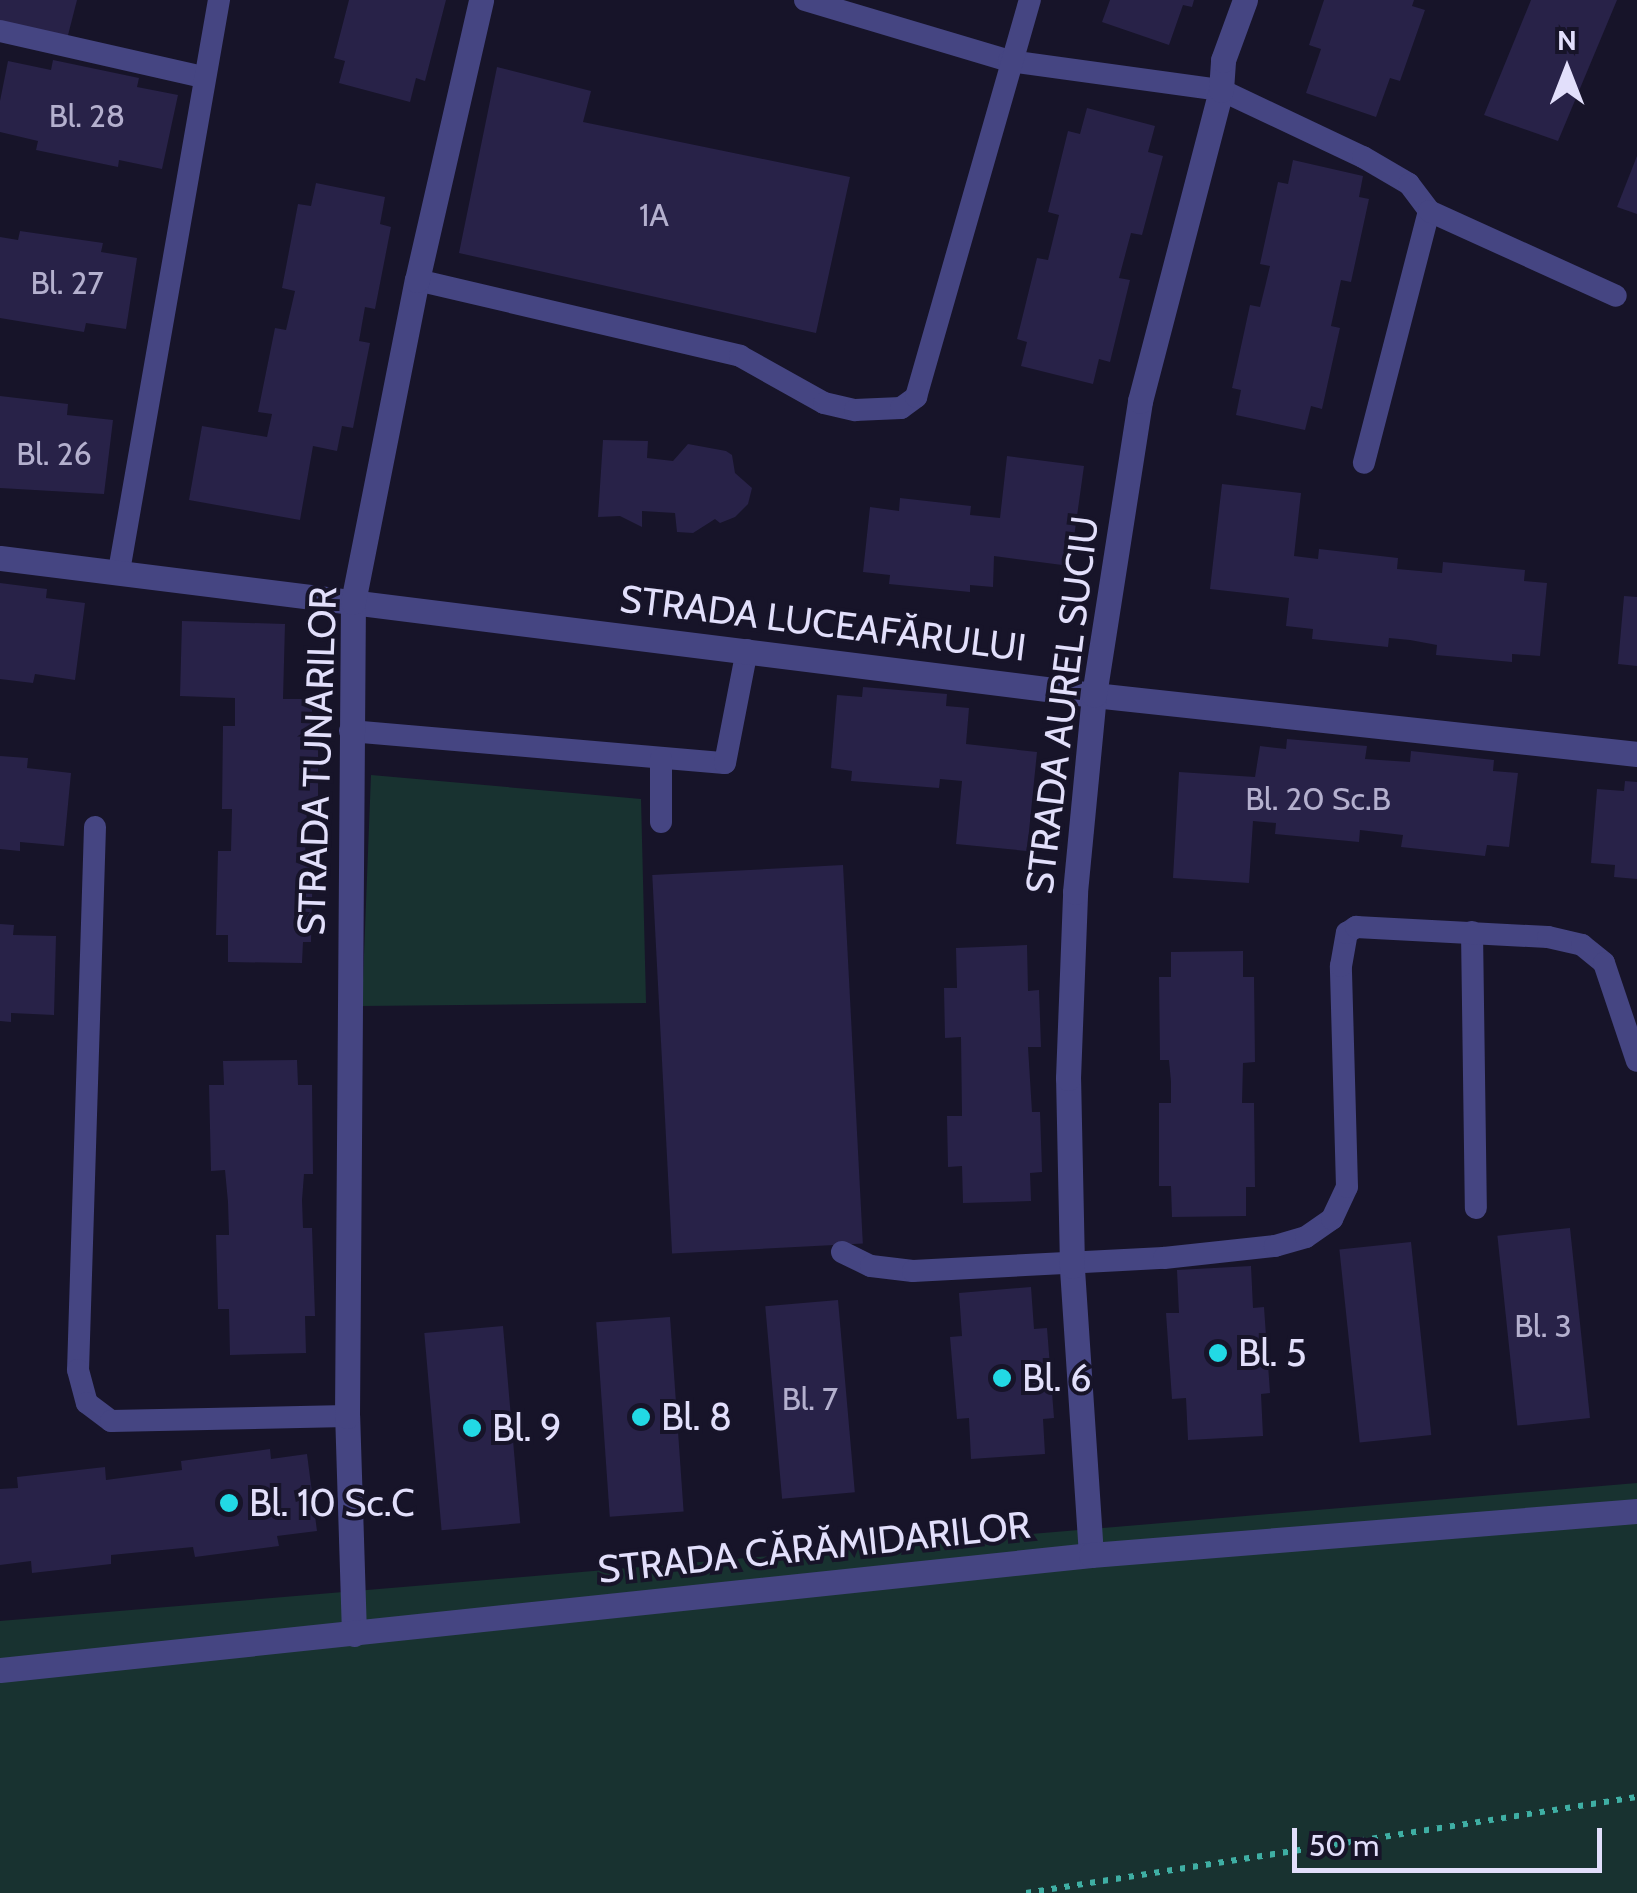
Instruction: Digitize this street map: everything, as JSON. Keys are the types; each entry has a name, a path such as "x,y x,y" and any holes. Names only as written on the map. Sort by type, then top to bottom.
{"street":[{"name":"STRADA TUNARILOR","path":"354,1634 347,1416 353,602 417,280 481,0"},
{"name":"STRADA AUREL SUCIU","path":"1091,1554 1072,1266 1071,1004 1075,892 1094,695 1140,401 1221,90 1223,60 1246,0"},
{"name":"STRADA LUCEAFĂRULUI","path":"0,558 1094,695 1637,754"},
{"name":"STRADA CĂRĂMIDARILOR","path":"0,1670 1091,1554 1637,1511"}],"lane":[{"path":"119,572 219,0"},
{"path":"805,0 1009,60 1221,90 1364,157 1409,184 1429,210 1616,296"},
{"path":"417,280 740,356 824,403 855,410 901,408 916,396 1009,60 1030,0"},
{"path":"0,31 203,77"},
{"path":"1364,463 1429,210"},
{"path":"350,731 725,763 747,650"},
{"path":"660,822 661,759"},
{"path":"95,827 78,1370 88,1403 112,1421 347,1416"},
{"path":"842,1252 870,1266 913,1271 1072,1266 1274,1246 1306,1237 1332,1218 1347,1187 1341,966 1347,933 1356,927 1548,937 1582,946 1604,964 1637,1062"},
{"path":"1472,932 1476,1208"}],"path":[{"path":"1026,1893 1637,1797"}],"green space":[{"path":"371,775 641,799 646,1003 362,1006"},
{"path":"1637,1483 1637,1893 0,1893 0,1621"}],"building":[{"path":"0,0 77,0 67,39 0,21"},
{"path":"349,0 446,0 425,81 416,78 410,102 339,83 345,61 334,58"},
{"path":"1110,0 1194,0 1192,7 1183,5 1169,45 1102,22"},
{"path":"1324,0 1414,0 1412,6 1425,10 1400,81 1390,78 1376,117 1306,93 1321,49 1309,45"},
{"path":"1531,0 1617,0 1558,141 1484,115"},
{"name":"Bl. 28","path":"53,60 139,78 137,87 178,95 162,169 119,160 118,167 36,150 38,141 0,132 0,101 8,61 51,70"},
{"path":"497,67 591,91 583,122 850,177 816,333 459,253"},
{"path":"1087,108 1155,126 1148,152 1163,156 1142,235 1131,233 1119,278 1130,280 1110,362 1099,359 1093,384 1021,366 1027,342 1017,339 1037,258 1048,260 1059,215 1048,212 1068,131 1080,134"},
{"path":"1637,156 1637,214 1617,207"},
{"path":"1293,160 1363,176 1359,197 1369,199 1351,282 1341,280 1331,326 1340,328 1322,409 1311,406 1305,430 1236,415 1241,390 1232,388 1250,305 1260,307 1270,266 1260,264 1278,182 1288,184"},
{"path":"316,183 385,197 380,224 391,227 375,309 365,307 359,341 370,343 353,428 342,426 337,451 313,446 300,520 189,500 202,426 267,437 272,414 258,412 275,328 286,330 295,291 282,288 298,204 311,206"},
{"name":"Bl. 27","path":"20,231 103,243 101,252 137,258 126,329 86,323 84,332 0,318 0,237 18,240"},
{"name":"Bl. 26","path":"0,396 68,404 67,415 113,420 104,494 0,488"},
{"path":"603,440 648,441 647,458 673,461 688,444 726,451 732,455 735,473 752,488 748,504 735,517 720,523 715,519 693,533 677,532 675,513 642,511 642,527 620,516 598,517"},
{"path":"1007,456 1084,466 1070,566 994,556 993,587 970,585 970,592 889,584 890,575 863,572 870,507 899,511 900,498 971,506 970,515 1000,518"},
{"path":"1222,484 1301,493 1294,556 1318,559 1319,549 1398,558 1397,569 1442,573 1443,562 1525,570 1524,581 1547,583 1540,656 1512,654 1512,662 1436,655 1437,645 1410,640 1389,638 1388,647 1312,639 1313,629 1286,626 1289,598 1210,589"},
{"path":"0,583 47,589 46,598 85,603 75,680 35,674 33,683 0,679"},
{"path":"1624,596 1637,597 1637,666 1618,664"},
{"path":"182,621 285,624 283,699 312,699 312,728 318,728 318,807 307,807 305,858 313,858 311,942 303,942 302,963 228,962 228,935 216,935 218,851 231,851 232,809 222,809 223,726 235,726 235,698 180,696"},
{"path":"863,687 947,694 946,706 969,708 966,744 1037,752 1027,851 956,844 962,781 940,779 939,788 851,781 852,771 831,768 837,695 862,697"},
{"path":"1287,739 1367,746 1365,759 1410,762 1411,751 1494,760 1493,771 1518,773 1509,847 1487,845 1485,856 1401,847 1403,835 1360,830 1359,842 1275,834 1276,823 1253,821 1249,883 1173,878 1179,772 1255,777 1260,746 1286,749"},
{"path":"0,756 28,758 27,768 71,773 64,846 20,842 20,851 0,849"},
{"path":"1625,781 1637,782 1637,879 1614,877 1615,865 1591,863 1597,789 1624,791"},
{"path":"843,865 863,1243 672,1253 652,875"},
{"path":"0,924 14,925 13,935 56,936 54,1015 11,1013 11,1022 0,1021"},
{"path":"1027,945 1028,991 1039,990 1041,1047 1028,1047 1032,1112 1040,1112 1042,1172 1030,1173 1031,1201 963,1203 962,1166 948,1167 947,1116 962,1116 961,1037 945,1038 944,988 957,988 956,948"},
{"path":"1243,951 1243,977 1254,977 1255,1062 1243,1063 1242,1103 1254,1103 1255,1187 1246,1187 1246,1216 1172,1217 1171,1186 1159,1186 1159,1103 1171,1103 1171,1082 1169,1060 1160,1060 1159,977 1171,977 1171,952"},
{"path":"297,1060 298,1085 312,1085 313,1174 304,1174 302,1200 303,1228 312,1228 315,1316 305,1316 306,1353 230,1355 229,1309 218,1309 216,1235 229,1235 228,1202 225,1170 211,1171 209,1085 224,1085 223,1061"},
{"name":"Bl. 3","path":"1570,1228 1590,1418 1517,1426 1497,1236"},
{"path":"1411,1242 1431,1435 1360,1442 1339,1250"},
{"name":"Bl. 5","path":"1251,1266 1253,1308 1264,1307 1270,1393 1261,1394 1263,1436 1188,1440 1186,1398 1172,1399 1166,1313 1179,1313 1177,1270"},
{"name":"Bl. 6","path":"1031,1287 1034,1329 1047,1328 1054,1418 1043,1419 1045,1454 971,1459 969,1418 957,1419 950,1337 962,1336 959,1293"},
{"name":"Bl. 7","path":"838,1300 855,1492 782,1499 765,1306"},
{"name":"Bl. 8","path":"670,1317 684,1512 610,1517 596,1322"},
{"name":"Bl. 9","path":"503,1326 520,1523 442,1530 424,1333"},
{"path":"270,1449 271,1459 307,1454 317,1531 277,1536 279,1546 195,1557 193,1547 111,1555 111,1564 32,1573 31,1561 0,1565 0,1489 18,1488 17,1477 105,1467 106,1480 182,1470 181,1461"}],"place":[{"name":"Bl. 5","path":"1218,1353"},
{"name":"Bl. 6","path":"1002,1378"},
{"name":"Bl. 8","path":"641,1417"},
{"name":"Bl. 9","path":"472,1428"},
{"name":"Bl. 10 Sc.C","path":"229,1503"}]}
